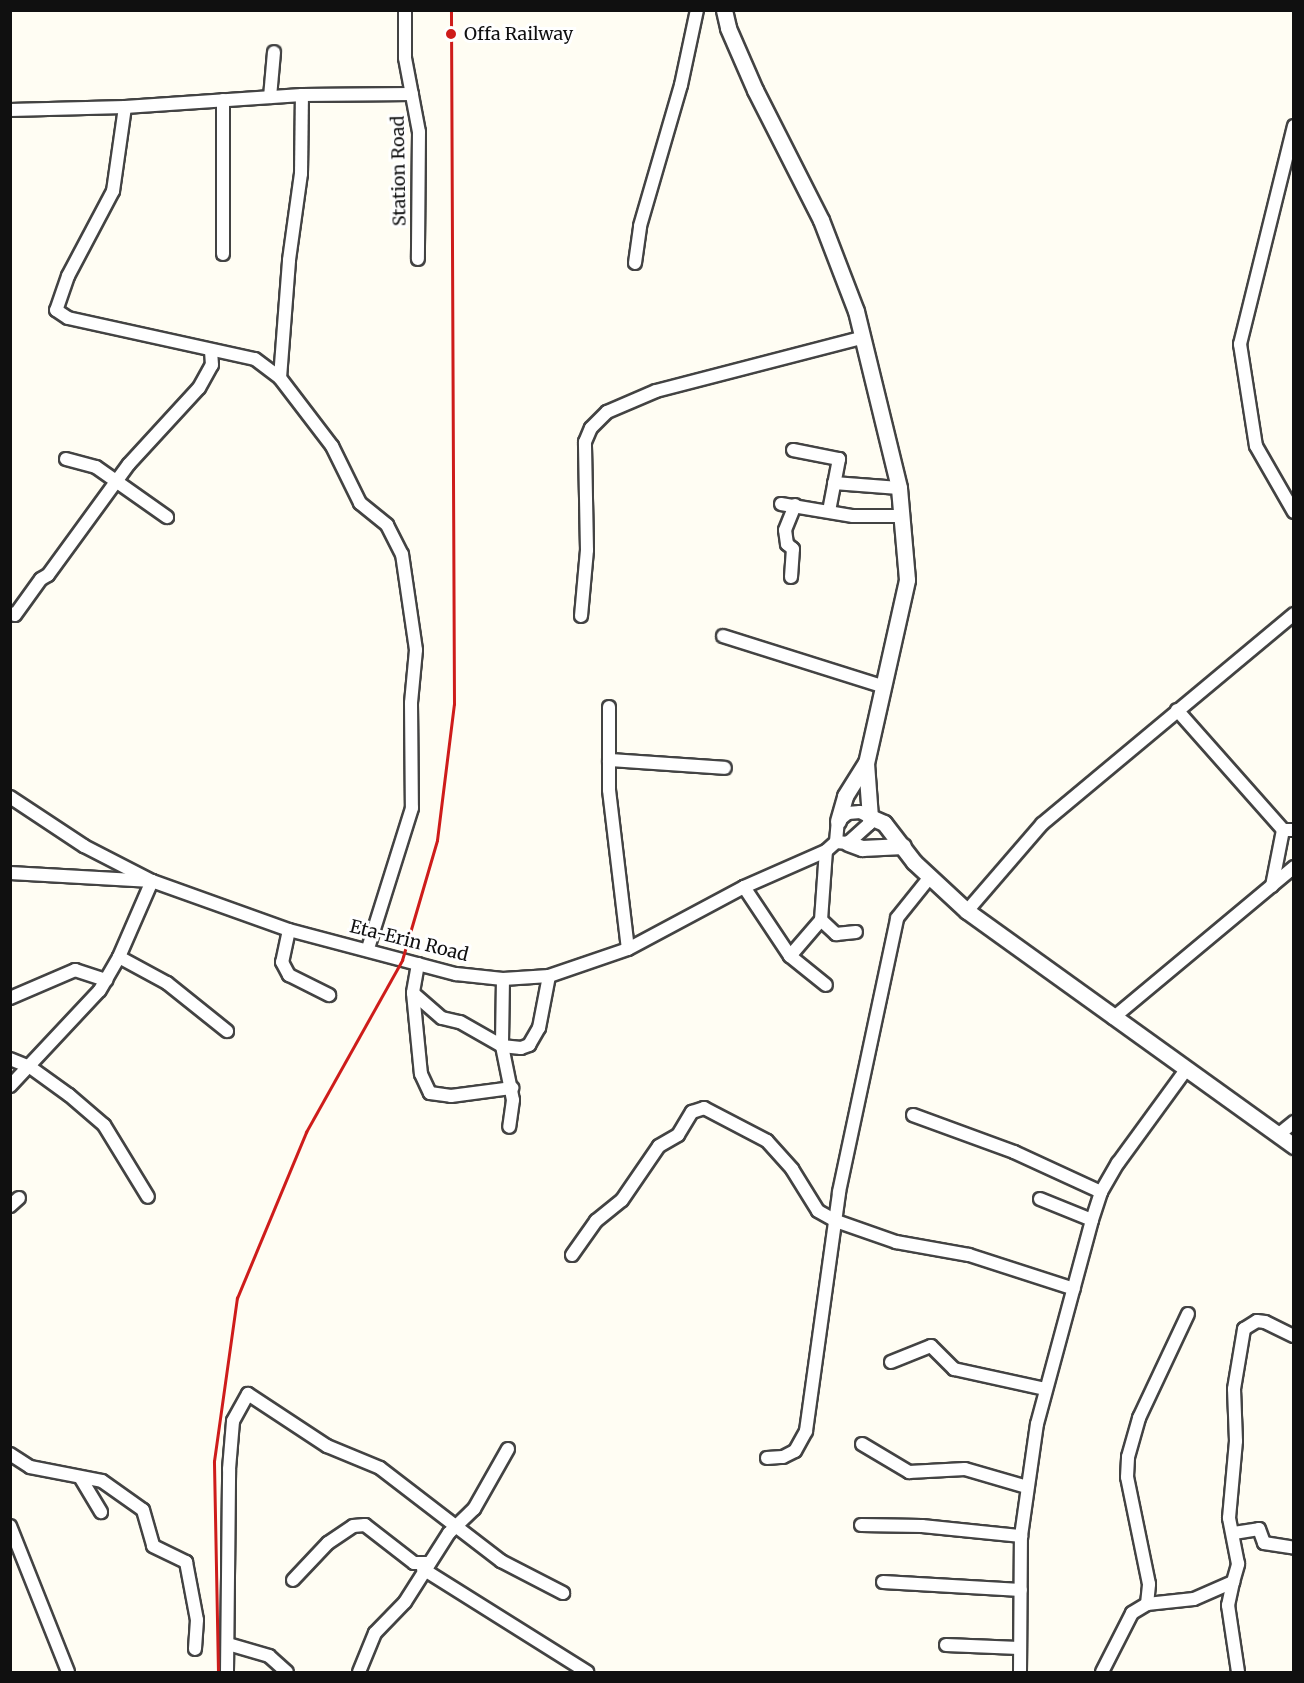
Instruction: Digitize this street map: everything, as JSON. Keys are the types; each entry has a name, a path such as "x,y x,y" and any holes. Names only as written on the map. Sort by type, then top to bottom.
{"street":[{"name":"Station Road","path":"405,10 405,58 419,132 418,259"},
{"path":"635,263 640,226 681,86 697,10"},
{"path":"724,10 728,28 755,90 821,220 856,311 899,488 907,580 866,763 870,817"},
{"path":"270,97 274,51"},
{"path":"10,110 125,107 302,95 412,94"},
{"path":"280,378 289,260 303,155 302,95"},
{"path":"223,100 223,254"},
{"path":"125,107 113,191 68,276 56,310 68,318 212,352 255,359 280,378 345,465 360,503 387,525 402,554 416,650 411,703 412,808 368,948"},
{"path":"1293,126 1290,159 1240,344 1256,446 1293,512"},
{"path":"580,616 586,550 585,442 591,428 607,412 656,391 861,338"},
{"path":"10,613 15,615 41,579 48,575 119,483 129,464 199,388 212,365 212,352"},
{"path":"793,450 839,459 829,511"},
{"path":"66,459 88,464 167,517"},
{"path":"834,483 899,488"},
{"path":"781,504 853,516 902,516"},
{"path":"791,577 793,549 787,544 785,530 795,505"},
{"path":"967,911 1042,824 1293,614"},
{"path":"723,636 882,686"},
{"path":"609,707 609,760 615,865 628,949"},
{"path":"1177,710 1288,830 1272,886"},
{"path":"609,760 725,768"},
{"path":"866,763 849,788 838,821 842,843 862,848 903,846"},
{"name":"Eta-Erin Road","path":"10,797 84,846 152,881 289,930 368,948 456,974 503,979 549,976 628,949 744,887 842,843 868,824 870,817"},
{"path":"838,821 854,812 884,823 914,862 967,911 1185,1071 1293,1146"},
{"path":"789,956 821,920 826,851"},
{"path":"1113,1018 1293,867"},
{"path":"10,873 152,881 119,957 99,991 10,1086"},
{"path":"767,1458 783,1457 795,1451 806,1431 836,1221 897,918 930,877"},
{"path":"744,887 789,956 826,985"},
{"path":"821,920 837,934 856,932"},
{"path":"289,930 282,962 289,975 329,995"},
{"path":"119,957 167,983 227,1030"},
{"path":"418,964 413,993 421,1074 430,1093 451,1096 512,1088"},
{"path":"10,998 75,970 106,980"},
{"path":"413,993 442,1017 460,1022 502,1046 521,1048 534,1037 549,976"},
{"path":"503,979 502,1046 512,1088 509,1127"},
{"path":"10,1059 30,1067 104,1125 148,1197"},
{"path":"1020,1672 1021,1536 1027,1487 1046,1389 1092,1220 1101,1192 1185,1071"},
{"path":"572,1255 596,1221 622,1200 659,1146 678,1135 692,1112 704,1108 767,1141 792,1169 818,1211 836,1221 896,1242 969,1255 1074,1289"},
{"path":"913,1115 1014,1152 1101,1192"},
{"path":"1278,1135 1293,1122"},
{"path":"1040,1199 1092,1220"},
{"path":"1147,1605 1149,1584 1127,1477 1128,1457 1139,1418 1188,1314"},
{"path":"1238,1672 1228,1605 1238,1564 1234,1533 1229,1518 1236,1441 1234,1389 1244,1329 1257,1321 1265,1322 1293,1336"},
{"path":"891,1362 931,1346 954,1369 1046,1389"},
{"path":"227,1672 229,1469 234,1421 248,1394 327,1446 380,1468 501,1562 563,1593"},
{"path":"862,1444 909,1472 965,1469 1027,1487"},
{"path":"359,1672 375,1633 405,1602 425,1566 456,1527 474,1509 508,1449"},
{"path":"10,1454 30,1467 102,1481 143,1510 153,1546 186,1562 197,1620 195,1649"},
{"path":"80,1477 100,1512"},
{"path":"293,1580 328,1544 353,1526 365,1525 414,1563 425,1566 588,1672"},
{"path":"861,1525 922,1526 1021,1536"},
{"path":"10,1526 68,1672"},
{"path":"1234,1533 1259,1529 1264,1543 1293,1548"},
{"path":"883,1582 1021,1590"},
{"path":"1102,1672 1132,1613 1147,1605 1194,1599 1233,1582"},
{"path":"228,1644 268,1656 287,1672"},
{"path":"946,1645 1019,1648"},
{"path":"563,1672 569,1661"}],"railway":[{"path":"218,1672 214,1461 237,1298 306,1132 402,960 437,840 454,704 451,10"}],"place":[{"name":"Offa Railway","path":"451,34"}]}
